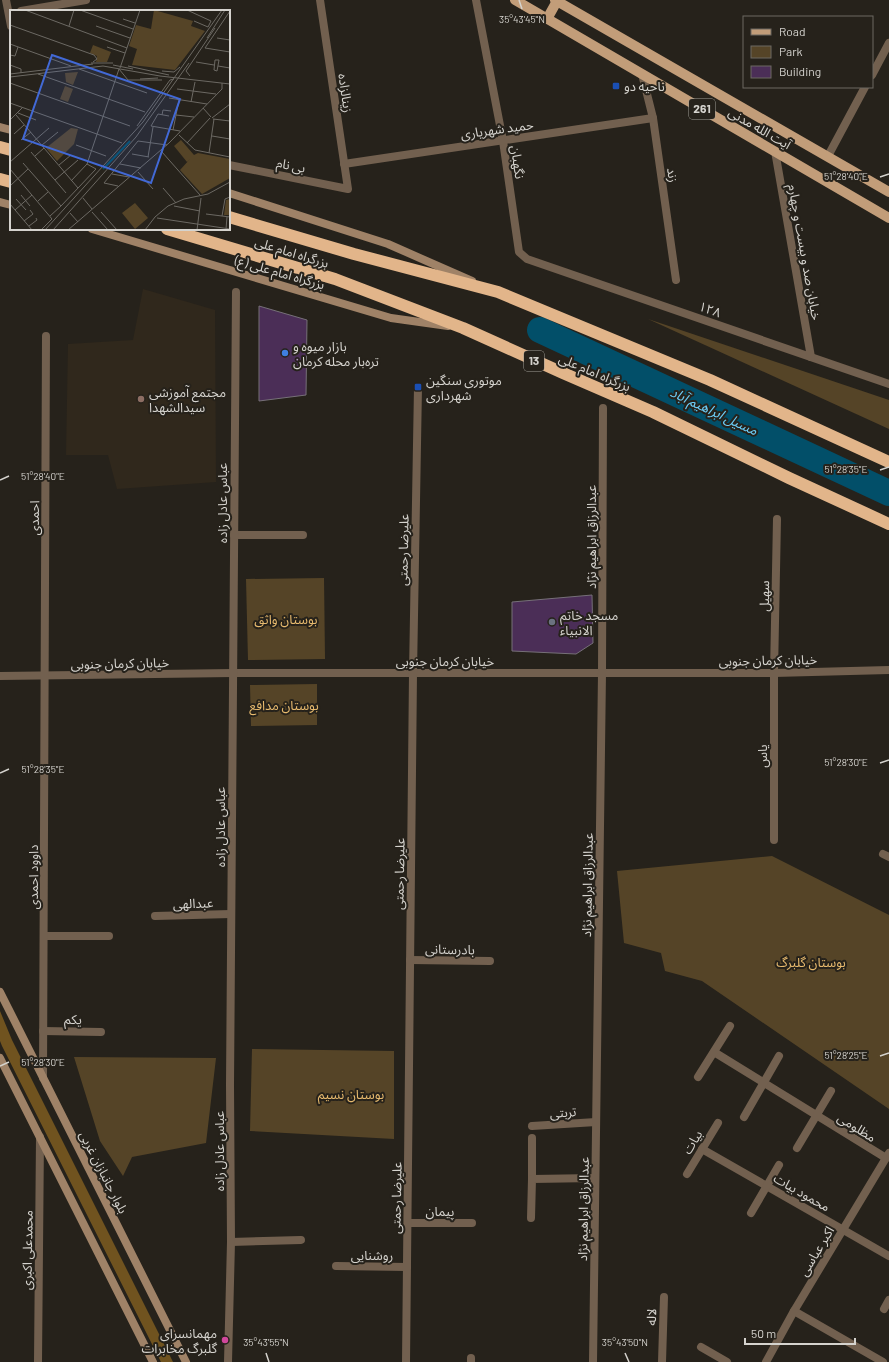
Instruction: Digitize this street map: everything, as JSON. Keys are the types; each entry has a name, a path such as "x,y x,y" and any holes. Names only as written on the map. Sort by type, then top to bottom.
{"highway":[{"path":"0,147 10,150"},
{"path":"0,179 10,182"},
{"name":"بزرگراه امام علی","path":"230,217 354,254 498,292 710,380 889,462"},
{"name":"بزرگراه امام علی","path":"170,230 335,279 463,328 653,412 789,478 889,524"}],"main road":[{"name":"آیت الله مدنی","path":"515,0 889,218"},
{"path":"547,19 557,0"},
{"name":"261","path":"557,0 889,192"},
{"path":"0,127 10,130"},
{"path":"230,193 388,244 498,292"},
{"path":"0,202 10,205"},
{"name":"بزرگراه امام علی (ع)","path":"95,230 391,318 463,328"},
{"name":"بلوار جانبازان غربی","path":"0,992 186,1362"},
{"path":"0,1058 153,1362"}],"street":[{"path":"6,0 10,13"},
{"path":"27,10 86,0"},
{"name":"زینالزاده","path":"320,0 348,189"},
{"name":"نگهبان","path":"476,0 503,140 519,252 523,256"},
{"path":"873,73 889,43"},
{"name":"زند","path":"642,74 653,118 676,280"},
{"path":"828,156 864,88"},
{"name":"حمید شهریاری","path":"344,164 653,118"},
{"name":"خیابان صد و بیست و چهارم","path":"775,151 811,357"},
{"name":"بی نام","path":"230,165 348,189"},
{"name":"۱۲۸","path":"523,256 527,259 889,384"},
{"name":"عباس عادل زاده","path":"228,1362 231,1242 230,1093 236,292"},
{"name":"احمدی","path":"46,336 46,676"},
{"name":"علیرضا رحمتی","path":"406,1362 413,673 418,386"},
{"name":"عبدالرزاق ابراهیم نژاد","path":"593,1362 602,673 603,408"},
{"name":"سهیل","path":"774,673 777,519"},
{"path":"234,535 303,535"},
{"name":"خیابان کرمان جنوبی","path":"0,676 233,673 774,673 889,670"},
{"name":"یاس","path":"774,673 774,840"},
{"name":"داوود احمدی","path":"43,1078 46,676"},
{"name":"عبدالهی","path":"155,916 231,914"},
{"path":"44,936 109,936"},
{"name":"بادرستانی","path":"410,960 490,961"},
{"path":"698,1077 730,1026"},
{"name":"یکم","path":"44,1031 101,1032"},
{"name":"مظلومی","path":"714,1052 816,1115 888,1156"},
{"path":"744,1117 779,1056"},
{"path":"797,1148 831,1091"},
{"name":"تربتی","path":"532,1126 596,1122"},
{"name":"بیات","path":"687,1174 718,1123"},
{"name":"محمدعلی اکبری","path":"38,1362 40,1138"},
{"path":"531,1218 532,1138"},
{"name":"محمود بیات","path":"702,1149 889,1256"},
{"name":"اکبر عباسی","path":"766,1362 794,1311 888,1156"},
{"path":"751,1213 779,1165"},
{"path":"532,1178 595,1178"},
{"name":"پیمان","path":"408,1223 472,1223"},
{"path":"231,1242 302,1240"},
{"name":"روشنایی","path":"336,1266 407,1267"},
{"name":"لاله","path":"662,1362 664,1298"},
{"path":"884,1309 889,1300"},
{"path":"794,1311 883,1362"},
{"path":"701,1347 727,1362"}],"shaded area":[{"name":"مجتمع آموزشی سیدالشهدا","path":"143,289 215,310 216,482 117,489 108,455 66,455 68,344 133,340"},
{"path":"0,1011 12,1040 173,1362 161,1362 2,1046 0,1041"}],"green space":[{"path":"648,319 889,400 889,429"},
{"name":"بوستان واثق","path":"324,578 325,659 248,660 246,579"},
{"name":"بوستان مدافع","path":"317,684 317,725 251,726 250,685"},
{"name":"بوستان گلبرگ","path":"772,856 889,915 889,1109 702,981 665,971 661,953 624,943 617,871"},
{"name":"بوستان نسیم","path":"252,1049 394,1051 394,1139 250,1131"},
{"path":"74,1057 216,1058 206,1143 132,1157 123,1176 100,1141"}],"building":[{"path":"259,306 307,320 306,395 259,401"},
{"name":"مسجد خاتم الانبیاء","path":"592,595 593,643 576,654 512,651 512,602"}],"waterway":[{"name":"مسیل ابراهیم آباد","path":"540,330 889,493"}],"place":[{"name":"ناحیه دو","path":"616,86"},
{"name":"بازار میوه و تره‌بار محله کرمان","path":"285,353"},
{"name":"موتوری سنگین شهرداری","path":"418,387"},
{"name":"مجتمع آموزشی سیدالشهدا","path":"141,399"},
{"name":"مسجد خاتم الانبیاء","path":"552,622"},
{"name":"مهمانسرای گلبرگ مخابرات","path":"225,1340"}]}
